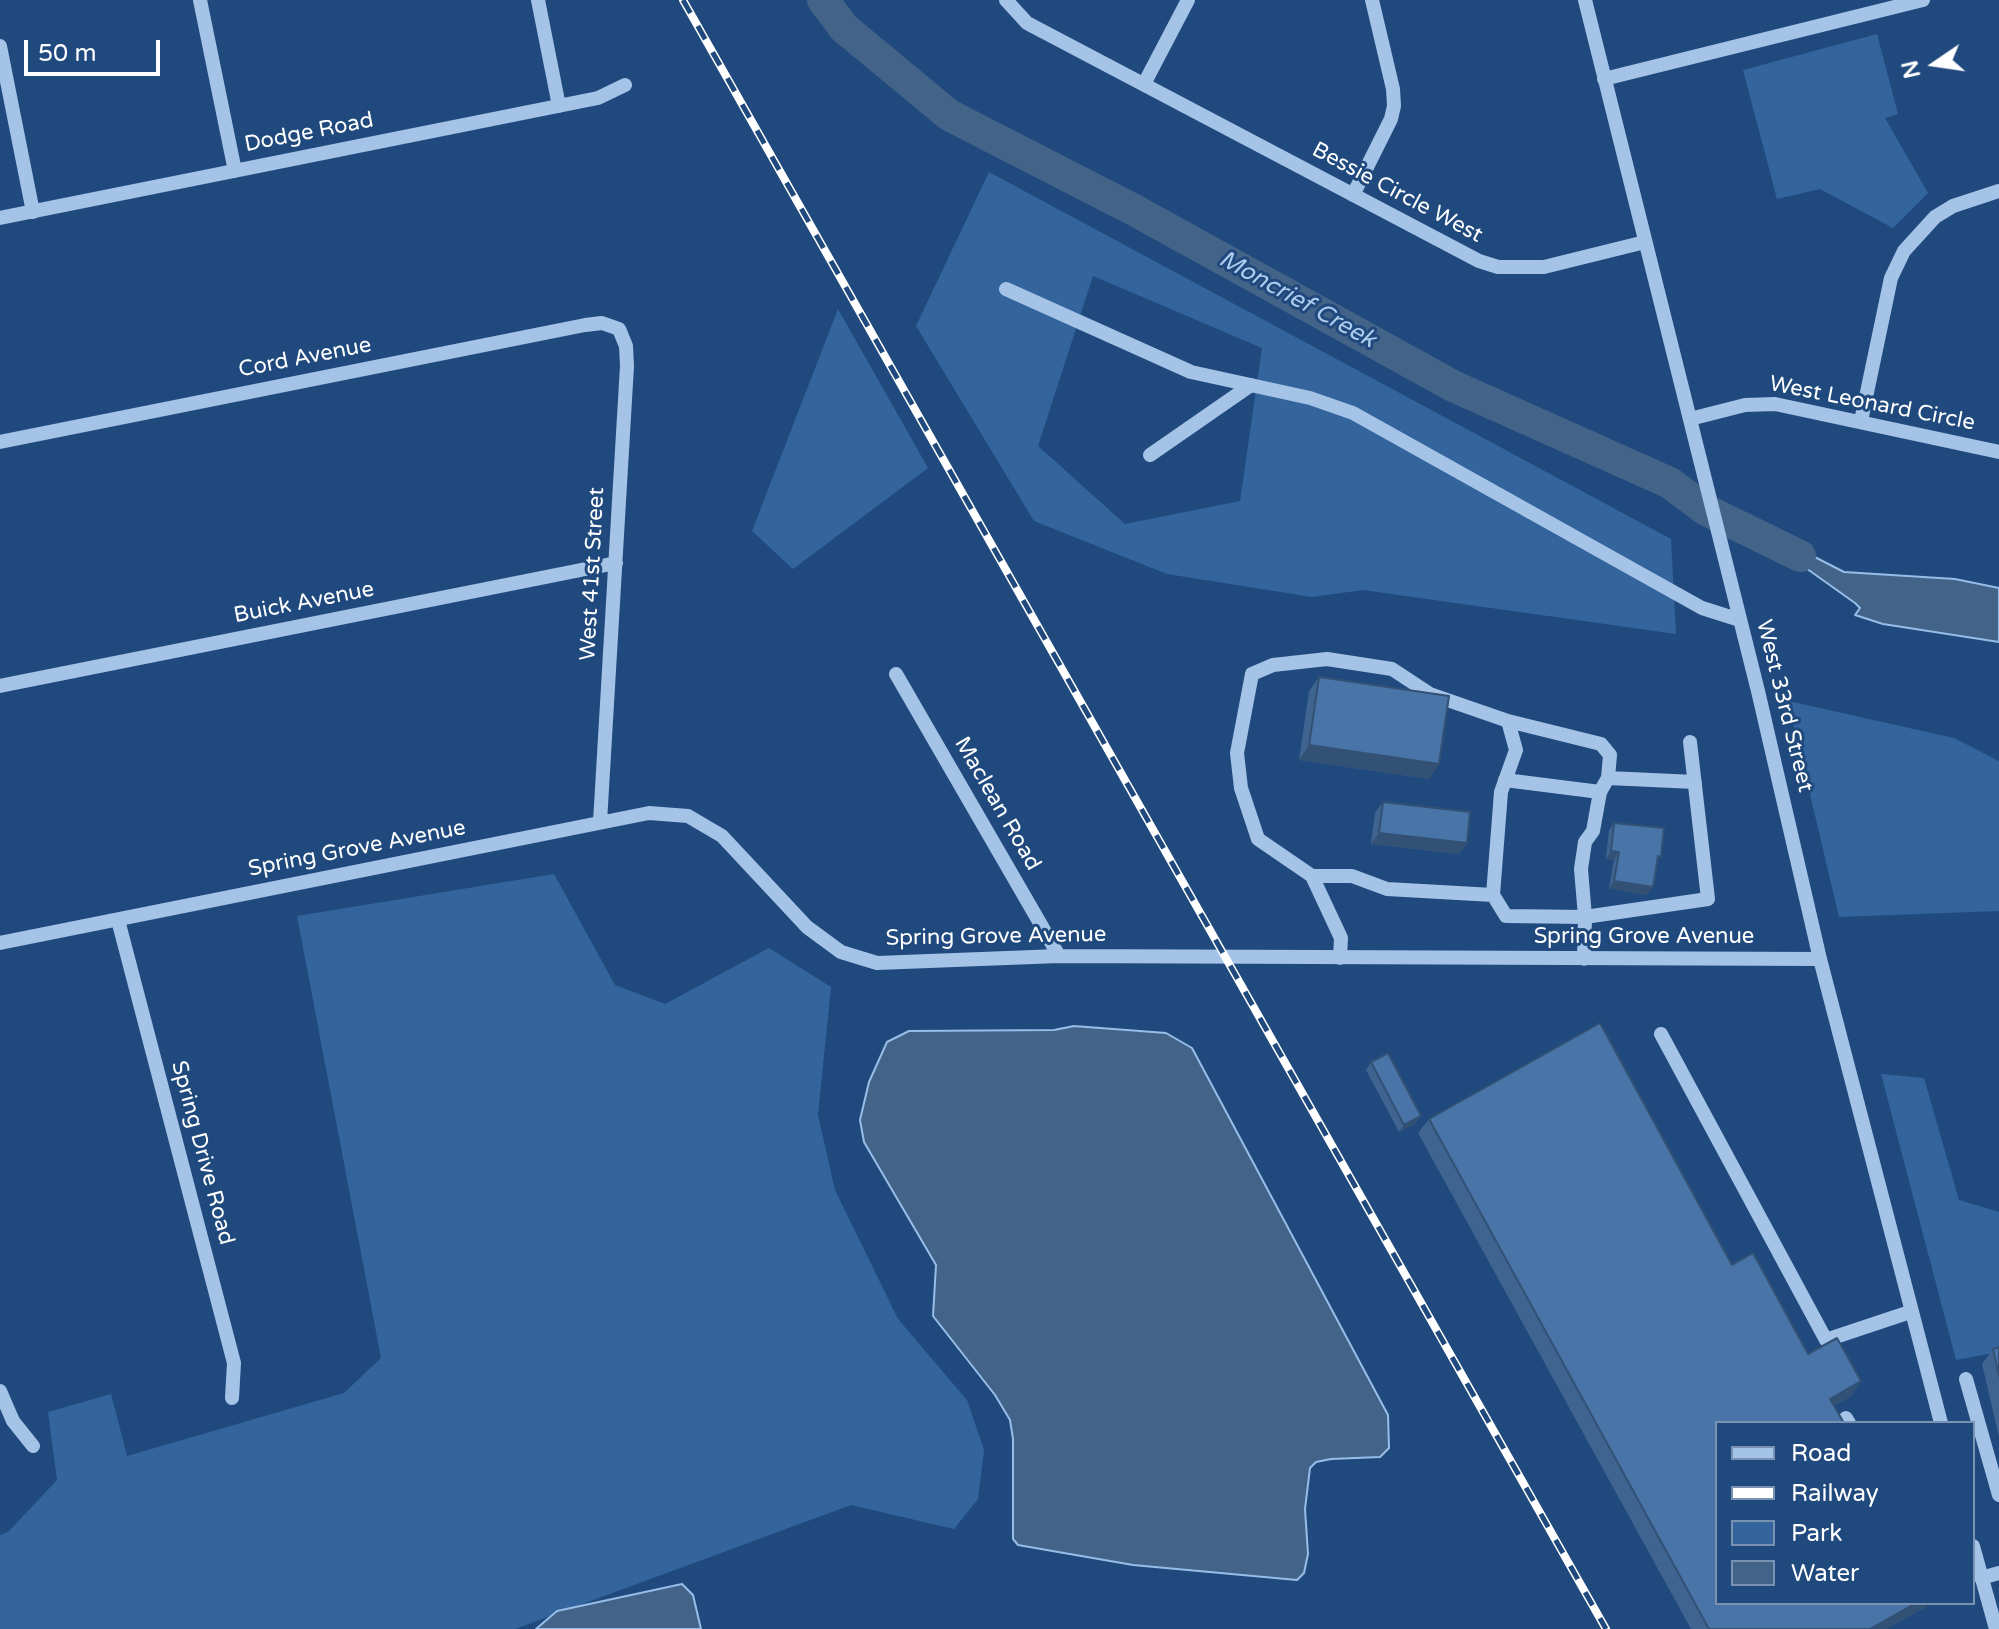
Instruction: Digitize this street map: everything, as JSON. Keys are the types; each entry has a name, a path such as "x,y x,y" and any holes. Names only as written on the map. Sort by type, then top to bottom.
{"street":[{"path":"200,0 235,171"},
{"path":"538,0 559,106"},
{"name":"Bessie Circle West","path":"1006,0 1027,23 1479,261 1498,267 1544,267 1645,242"},
{"path":"1144,84 1188,0"},
{"path":"1353,195 1391,119 1394,106 1393,89 1372,0"},
{"name":"West 33rd Street","path":"1585,0 1740,620 1820,959 1940,1421"},
{"path":"1604,79 1923,0"},
{"path":"0,46 33,212"},
{"name":"Dodge Road","path":"0,218 598,98 625,85"},
{"path":"1861,421 1891,278 1904,251 1935,217 1953,206 1999,191"},
{"path":"1006,289 1191,372 1310,398 1353,413 1688,600 1740,620"},
{"name":"Cord Avenue","path":"0,442 585,325 602,323 619,329"},
{"name":"West 41st Street","path":"600,822 627,366 626,346 619,329"},
{"path":"1150,455 1251,385"},
{"name":"West Leonard Circle","path":"1690,419 1761,403 1861,421 1999,452"},
{"name":"Buick Avenue","path":"0,686 616,563"},
{"path":"1340,958 1341,938 1312,876 1258,839 1241,788 1237,753 1252,674 1273,665 1327,659 1392,669 1430,694 1508,721 1601,744 1610,755 1608,778 1600,792 1593,831 1585,842 1581,869 1584,959"},
{"name":"Maclean Road","path":"896,674 1059,956"},
{"path":"1508,721 1516,750 1501,792 1493,895 1506,916 1585,917 1708,899 1690,742"},
{"path":"1608,778 1695,782"},
{"path":"1505,780 1600,792"},
{"name":"Spring Grove Avenue","path":"0,943 649,813 688,816 722,836 807,927 841,952 877,963 1059,956 1820,959"},
{"path":"1312,876 1352,876 1387,889 1493,895"},
{"name":"Spring Drive Road","path":"118,920 234,1363 232,1398"},
{"path":"1661,1034 1826,1340 1910,1312"},
{"path":"1966,1379 1999,1495"},
{"path":"0,1391 13,1421 33,1446"},
{"path":"1975,1554 1996,1629"},
{"path":"1981,1578 1999,1573"}],"green space":[{"path":"1877,34 1898,114 1885,118 1928,193 1893,228 1820,189 1777,199 1743,70"},
{"path":"989,172 1671,539 1676,634 1363,590 1312,597 1167,574 1034,521 916,326","holes":["1093,276 1262,348 1240,501 1125,524 1038,446"]},
{"path":"838,309 928,468 793,569 752,531"},
{"path":"1788,701 1954,738 1999,761 1999,911 1839,917"},
{"path":"554,874 615,985 665,1004 769,948 831,987 818,1115 835,1190 898,1319 967,1400 984,1450 978,1499 954,1529 851,1505 515,1629 0,1629 0,1535 8,1532 57,1480 48,1412 111,1394 127,1456 344,1393 381,1358 297,916"},
{"path":"1881,1074 1924,1078 1959,1200 1999,1212 1999,1352 1956,1360"}],"water":[{"path":"1803,551 1844,572 1955,579 1999,588 1999,642 1883,624 1855,615 1860,608 1855,603 1796,561"},
{"path":"1074,1026 1166,1033 1192,1048 1388,1415 1389,1448 1380,1457 1331,1459 1316,1462 1310,1468 1305,1509 1308,1554 1304,1573 1297,1580 1133,1565 1018,1545 1013,1539 1013,1439 1010,1420 995,1395 933,1316 936,1265 864,1142 860,1120 869,1082 887,1042 909,1031 1054,1030"},
{"path":"682,1584 693,1595 701,1629 536,1629 557,1611"}],"building":[{"path":"1319,677 1449,696 1439,764 1309,745"},
{"path":"1383,802 1470,812 1467,843 1379,833"},
{"path":"1614,823 1664,828 1653,887 1614,881 1619,852 1611,851"},
{"path":"1600,1023 1732,1265 1753,1253 1808,1354 1837,1338 1861,1381 1830,1399 1843,1421 1715,1421 1715,1605 1912,1605 1870,1629 1709,1629 1429,1119"},
{"path":"1388,1053 1421,1116 1404,1125 1371,1062"},
{"path":"1999,1347 1999,1376 1993,1349"}],"waterway":[{"name":"Moncrief Creek","path":"823,0 844,28 949,115 1136,211 1453,386 1670,483 1706,510 1800,556"}],"railway":[{"path":"683,0 1606,1629"}]}
